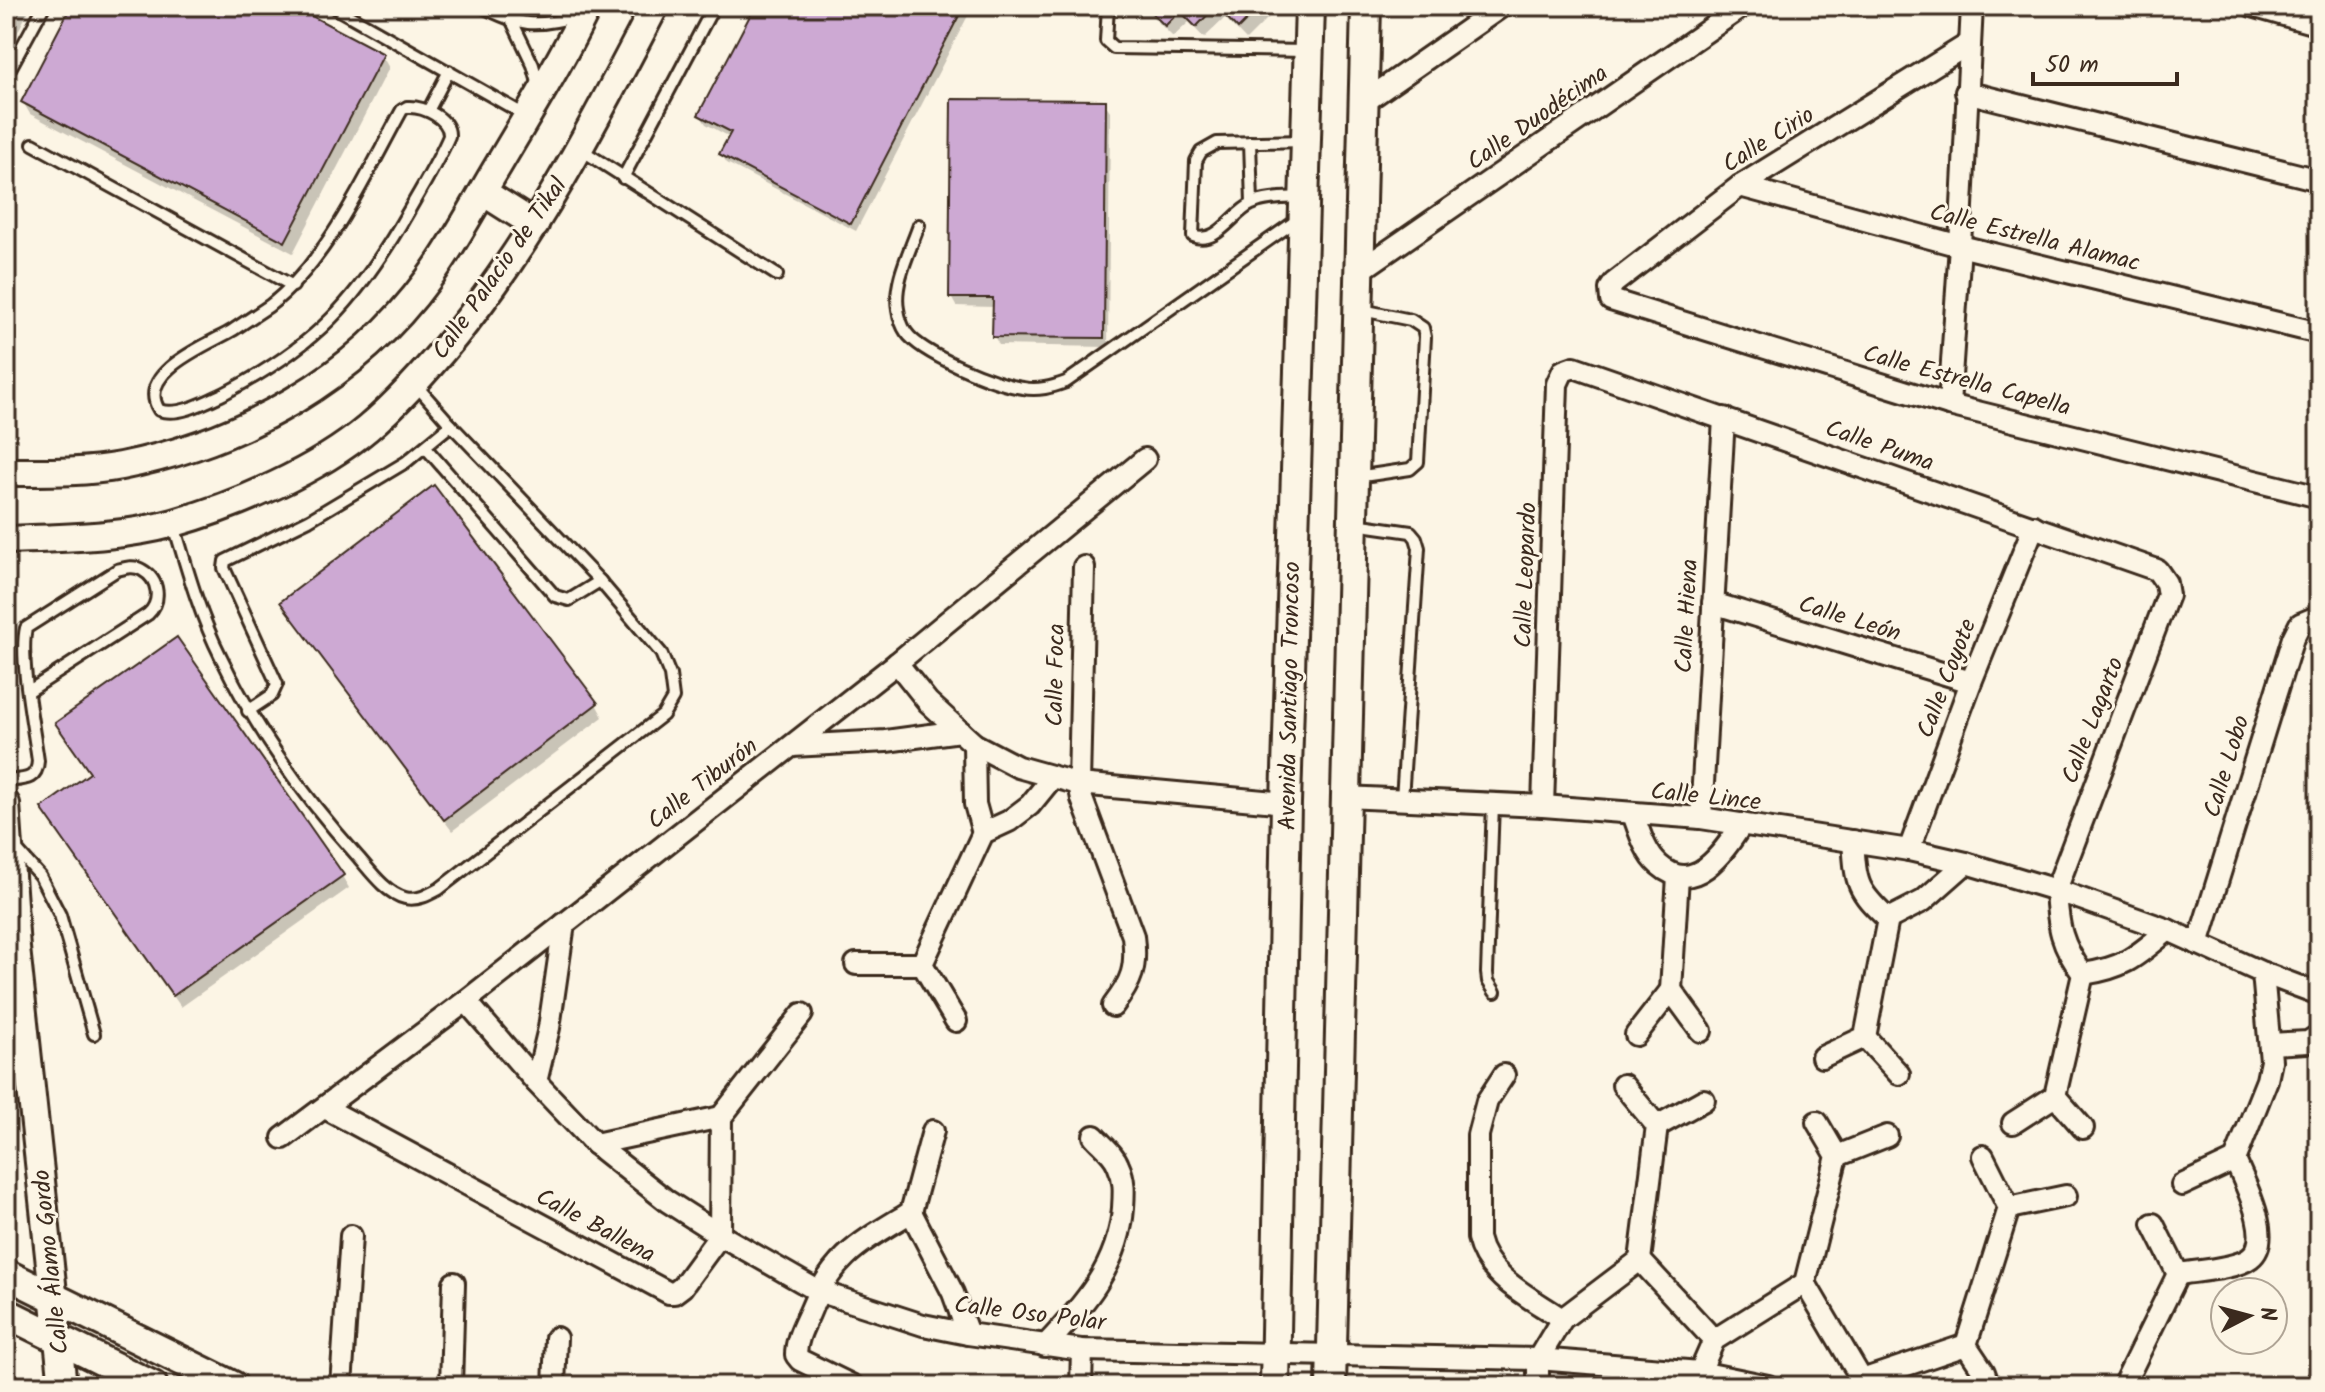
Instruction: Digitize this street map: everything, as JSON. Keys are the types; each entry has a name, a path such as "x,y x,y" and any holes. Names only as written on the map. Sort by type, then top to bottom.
{"main road":[{"name":"Avenida Santiago Troncoso","path":"1275,1386 1286,803 1310,6"},
{"path":"1331,1386 1366,6"},
{"path":"6,1274 233,1386"},
{"path":"6,1313 153,1386"}],"street":[{"name":"Calle Palacio de Tikal","path":"6,540 119,533 173,523 263,491 318,462 367,430 415,384 477,308 535,225 580,149 655,6"},
{"path":"1363,103 1502,6"},
{"name":"Calle Duodécima","path":"1361,270 1743,6"},
{"path":"1949,405 1972,6"},
{"path":"2252,6 2319,25"},
{"path":"6,472 119,467 180,451 249,426 306,395 347,364 395,319 429,278 483,192 586,10"},
{"name":"Calle Cirio","path":"1609,296 1614,283 1740,186 1970,43"},
{"path":"1966,92 2319,180"},
{"name":"Calle Estrella Alamac","path":"1740,186 1960,246 2319,333"},
{"path":"483,192 535,225"},
{"name":"Calle Estrella Capella","path":"1609,296 1615,304 1949,405 2319,497"},
{"name":"Calle Leopardo","path":"1543,806 1557,384 1563,371 1574,367 1586,369"},
{"name":"Calle Puma","path":"1586,369 2157,570"},
{"name":"Calle Hiena","path":"1701,818 1724,418"},
{"name":"Calle Tiburón","path":"283,1138 466,1001 792,746 1145,459"},
{"name":"Calle Coyote","path":"1909,850 1971,682 2034,526"},
{"name":"Calle Foca","path":"1084,567 1079,784 1133,936 1136,960 1129,985 1113,1006"},
{"name":"Calle Lagarto","path":"2056,890 2168,595 2163,576 2157,570"},
{"name":"Calle León","path":"1713,603 1971,682"},
{"name":"Calle Lobo","path":"2198,944 2293,638 2300,624 2312,619 2319,621"},
{"path":"897,663 928,702 967,738 1018,767 1079,784 1286,803"},
{"path":"792,746 967,738"},
{"path":"967,738 975,804 983,833"},
{"path":"922,964 983,833 1009,821 1030,805 1052,778"},
{"name":"Calle Lince","path":"1345,797 1493,803 1701,818 1909,850 1966,863 2056,890 2168,930 2263,973 2319,994"},
{"name":"Calle Álamo Gordo","path":"6,804 16,948 63,1386"},
{"path":"1633,814 1647,849 1659,865 1678,876 1695,874 1710,866 1724,852 1742,824"},
{"path":"1853,841 1856,880 1869,902 1888,919"},
{"path":"1888,919 1923,901 1966,863"},
{"path":"1636,1035 1671,990 1678,876"},
{"path":"2056,890 2059,929 2069,956 2083,974"},
{"path":"1865,1037 1888,919"},
{"path":"536,1082 549,1028 564,924"},
{"path":"2083,974 2110,970 2131,961 2168,930"},
{"path":"856,964 922,964"},
{"path":"922,964 956,1021"},
{"path":"2182,1185 2235,1160 2267,1080 2271,1061 2263,973"},
{"path":"2013,1123 2055,1096 2083,974"},
{"path":"1671,990 1701,1031"},
{"name":"Calle Oso Polar","path":"466,1001 595,1144 667,1201 818,1291 923,1325 1082,1350 1538,1359 1700,1372 1768,1386"},
{"path":"720,1235 721,1117 802,1014"},
{"path":"2270,1044 2308,1042 2319,1035"},
{"path":"1822,1057 1865,1037"},
{"path":"1865,1037 1899,1074"},
{"path":"1504,1075 1487,1101 1478,1135 1478,1238 1481,1251 1488,1265 1499,1275 1562,1319"},
{"path":"1538,1386 1538,1359 1562,1319 1640,1260 1657,1126 1623,1085"},
{"path":"2055,1096 2083,1128"},
{"path":"1657,1126 1704,1100"},
{"name":"Calle Ballena","path":"325,1108 669,1293 678,1292 720,1235"},
{"path":"595,1144 721,1117"},
{"path":"1700,1372 1714,1340 1805,1283 1837,1156 1817,1122"},
{"path":"933,1131 911,1212 948,1282 968,1334"},
{"path":"1045,1346 1081,1307 1108,1268 1121,1229 1124,1182 1117,1161 1094,1136"},
{"path":"1837,1156 1887,1136"},
{"path":"1966,1345 2009,1208 1983,1156"},
{"path":"2178,1274 2249,1259 2258,1249 2260,1230 2253,1203 2235,1160"},
{"path":"2009,1208 2066,1196"},
{"path":"853,1386 800,1360 796,1355 798,1340 818,1291 838,1262 857,1245 911,1212"},
{"path":"2153,1224 2178,1274"},
{"path":"341,1386 351,1236"},
{"path":"1640,1260 1714,1340"},
{"path":"2123,1386 2178,1274"},
{"path":"451,1386 454,1283"},
{"path":"1805,1283 1862,1383 1966,1345"},
{"path":"554,1386 556,1338"},
{"path":"1966,1345 1984,1372 1989,1386"},
{"path":"1081,1386 1082,1350"},
{"path":"2316,1386 2319,1379"}],"lane":[{"path":"6,76 44,6"},
{"path":"332,6 527,116"},
{"path":"481,6 512,21 555,22 586,10"},
{"path":"623,178 714,6"},
{"path":"1108,6 1106,41 1114,48 1309,51"},
{"path":"512,21 533,65 541,92"},
{"path":"428,111 449,71"},
{"path":"414,107 428,111 446,123 450,129 449,136 378,264 340,312 297,350 254,378 217,397 175,412 159,410 155,393 168,370 180,359 233,330 293,286 328,239 402,110 414,107"},
{"path":"1305,205 1252,203 1215,234 1202,239 1193,236 1196,161 1201,152 1217,143 1306,141"},
{"path":"1250,142 1252,203"},
{"path":"33,144 293,286"},
{"path":"580,149 777,275"},
{"path":"919,225 900,283 897,307 905,331 918,345 986,379 1024,389 1038,389 1066,382 1216,274 1305,205"},
{"path":"1355,477 1410,469 1418,462 1425,337 1423,328 1411,320 1360,310"},
{"path":"173,523 190,580 219,655 248,711 319,814 384,886 404,898 421,898 439,889 663,715 673,698 670,675 661,653 600,581 415,384"},
{"path":"248,711 272,695 277,684 224,568 225,561 309,520 426,448 451,425"},
{"path":"426,448 555,596 569,600 600,581"},
{"path":"1353,524 1411,532 1419,548 1402,799"},
{"path":"6,781 30,778 38,770 29,691 24,639 29,625 117,570 129,567 142,569 155,582 158,595 156,606 148,614 29,691"},
{"path":"1493,803 1487,973 1495,992"},
{"path":"9,841 51,893 94,1034"}],"building":[{"path":"71,6 293,6 384,54 285,242 21,102"},
{"path":"755,6 964,6 851,224 719,154 731,132 698,115"},
{"path":"1145,6 1216,6 1196,27 1180,11 1165,26"},
{"path":"1216,6 1261,6 1238,29"},
{"path":"951,99 1106,100 1104,338 992,337 993,298 949,298"},
{"path":"434,485 598,703 444,820 280,602"},
{"path":"177,637 344,875 173,996 41,808 90,773 55,723"}]}
